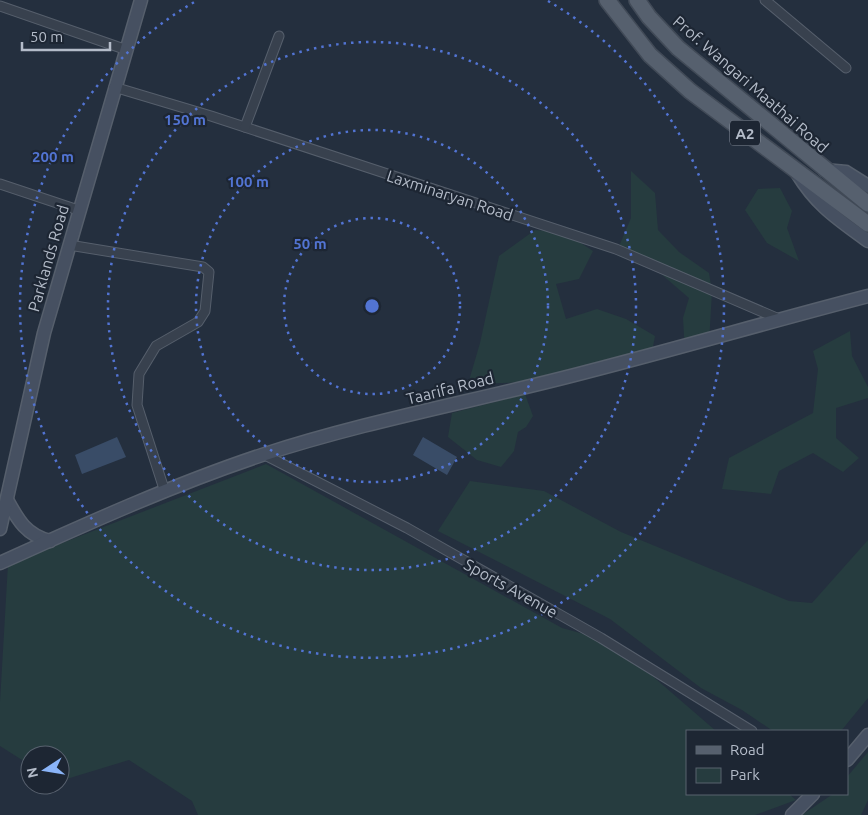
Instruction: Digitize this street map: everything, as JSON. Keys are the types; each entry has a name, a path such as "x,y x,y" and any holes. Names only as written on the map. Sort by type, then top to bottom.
{"main road":[{"name":"A2","path":"607,0 650,55 664,69 796,172 868,224"},
{"name":"Prof. Wangari Maathai Road","path":"637,0 649,17 678,48 824,170 868,204"}],"street":[{"name":"Parklands Road","path":"0,525 7,500 27,399 78,210 141,0"},
{"path":"765,0 846,68"},
{"path":"0,6 127,50"},
{"path":"245,127 279,36"},
{"name":"Laxminaryan Road","path":"114,87 245,127 616,249 779,319"},
{"name":"Prof. Wangari Maathai Road","path":"824,170 846,172 868,186"},
{"path":"796,172 810,195 821,206 868,241"},
{"path":"0,184 78,210"},
{"path":"69,245 203,268 209,272 205,311 198,322 156,346 139,374 137,406 165,492"},
{"name":"Taarifa Road","path":"0,563 165,492 265,455 389,420 590,371 868,296"},
{"name":"Sports Avenue","path":"265,455 407,528 601,638 750,730"},
{"path":"7,500 27,532 36,538 50,541"},
{"path":"848,759 868,735"},
{"path":"792,815 812,795"}],"green space":[{"path":"631,171 655,193 658,230 679,252 709,273 712,292 709,343 685,353 683,318 689,298 660,273 617,251 631,218"},
{"path":"780,188 792,211 787,228 799,261 767,243 745,210 758,189"},
{"path":"535,230 564,232 593,251 579,279 556,284 566,319 597,309 626,319 655,336 650,363 602,371 567,381 468,384 480,343 499,256"},
{"path":"850,331 852,356 868,387 868,398 836,408 836,438 859,458 843,472 813,453 779,471 771,494 722,489 729,458 813,413 818,369 813,351"},
{"path":"525,394 533,416 526,427 518,432 514,451 501,467 477,460 448,437 452,413"},
{"path":"266,464 562,628 613,642 715,730 686,730 686,795 790,795 796,800 755,815 198,815 192,801 129,760 70,778 70,745 20,745 20,759 0,746 0,702 8,564"},
{"path":"470,481 544,491 621,532 789,601 812,603 868,540 868,698 842,730 772,730 742,710 701,688 610,619 438,531"},
{"path":"868,752 868,800 861,815 802,815 832,795 848,795 848,776"}],"water":[{"path":"117,437 126,457 82,474 75,455"},
{"path":"423,437 457,457 447,475 413,455"}]}
